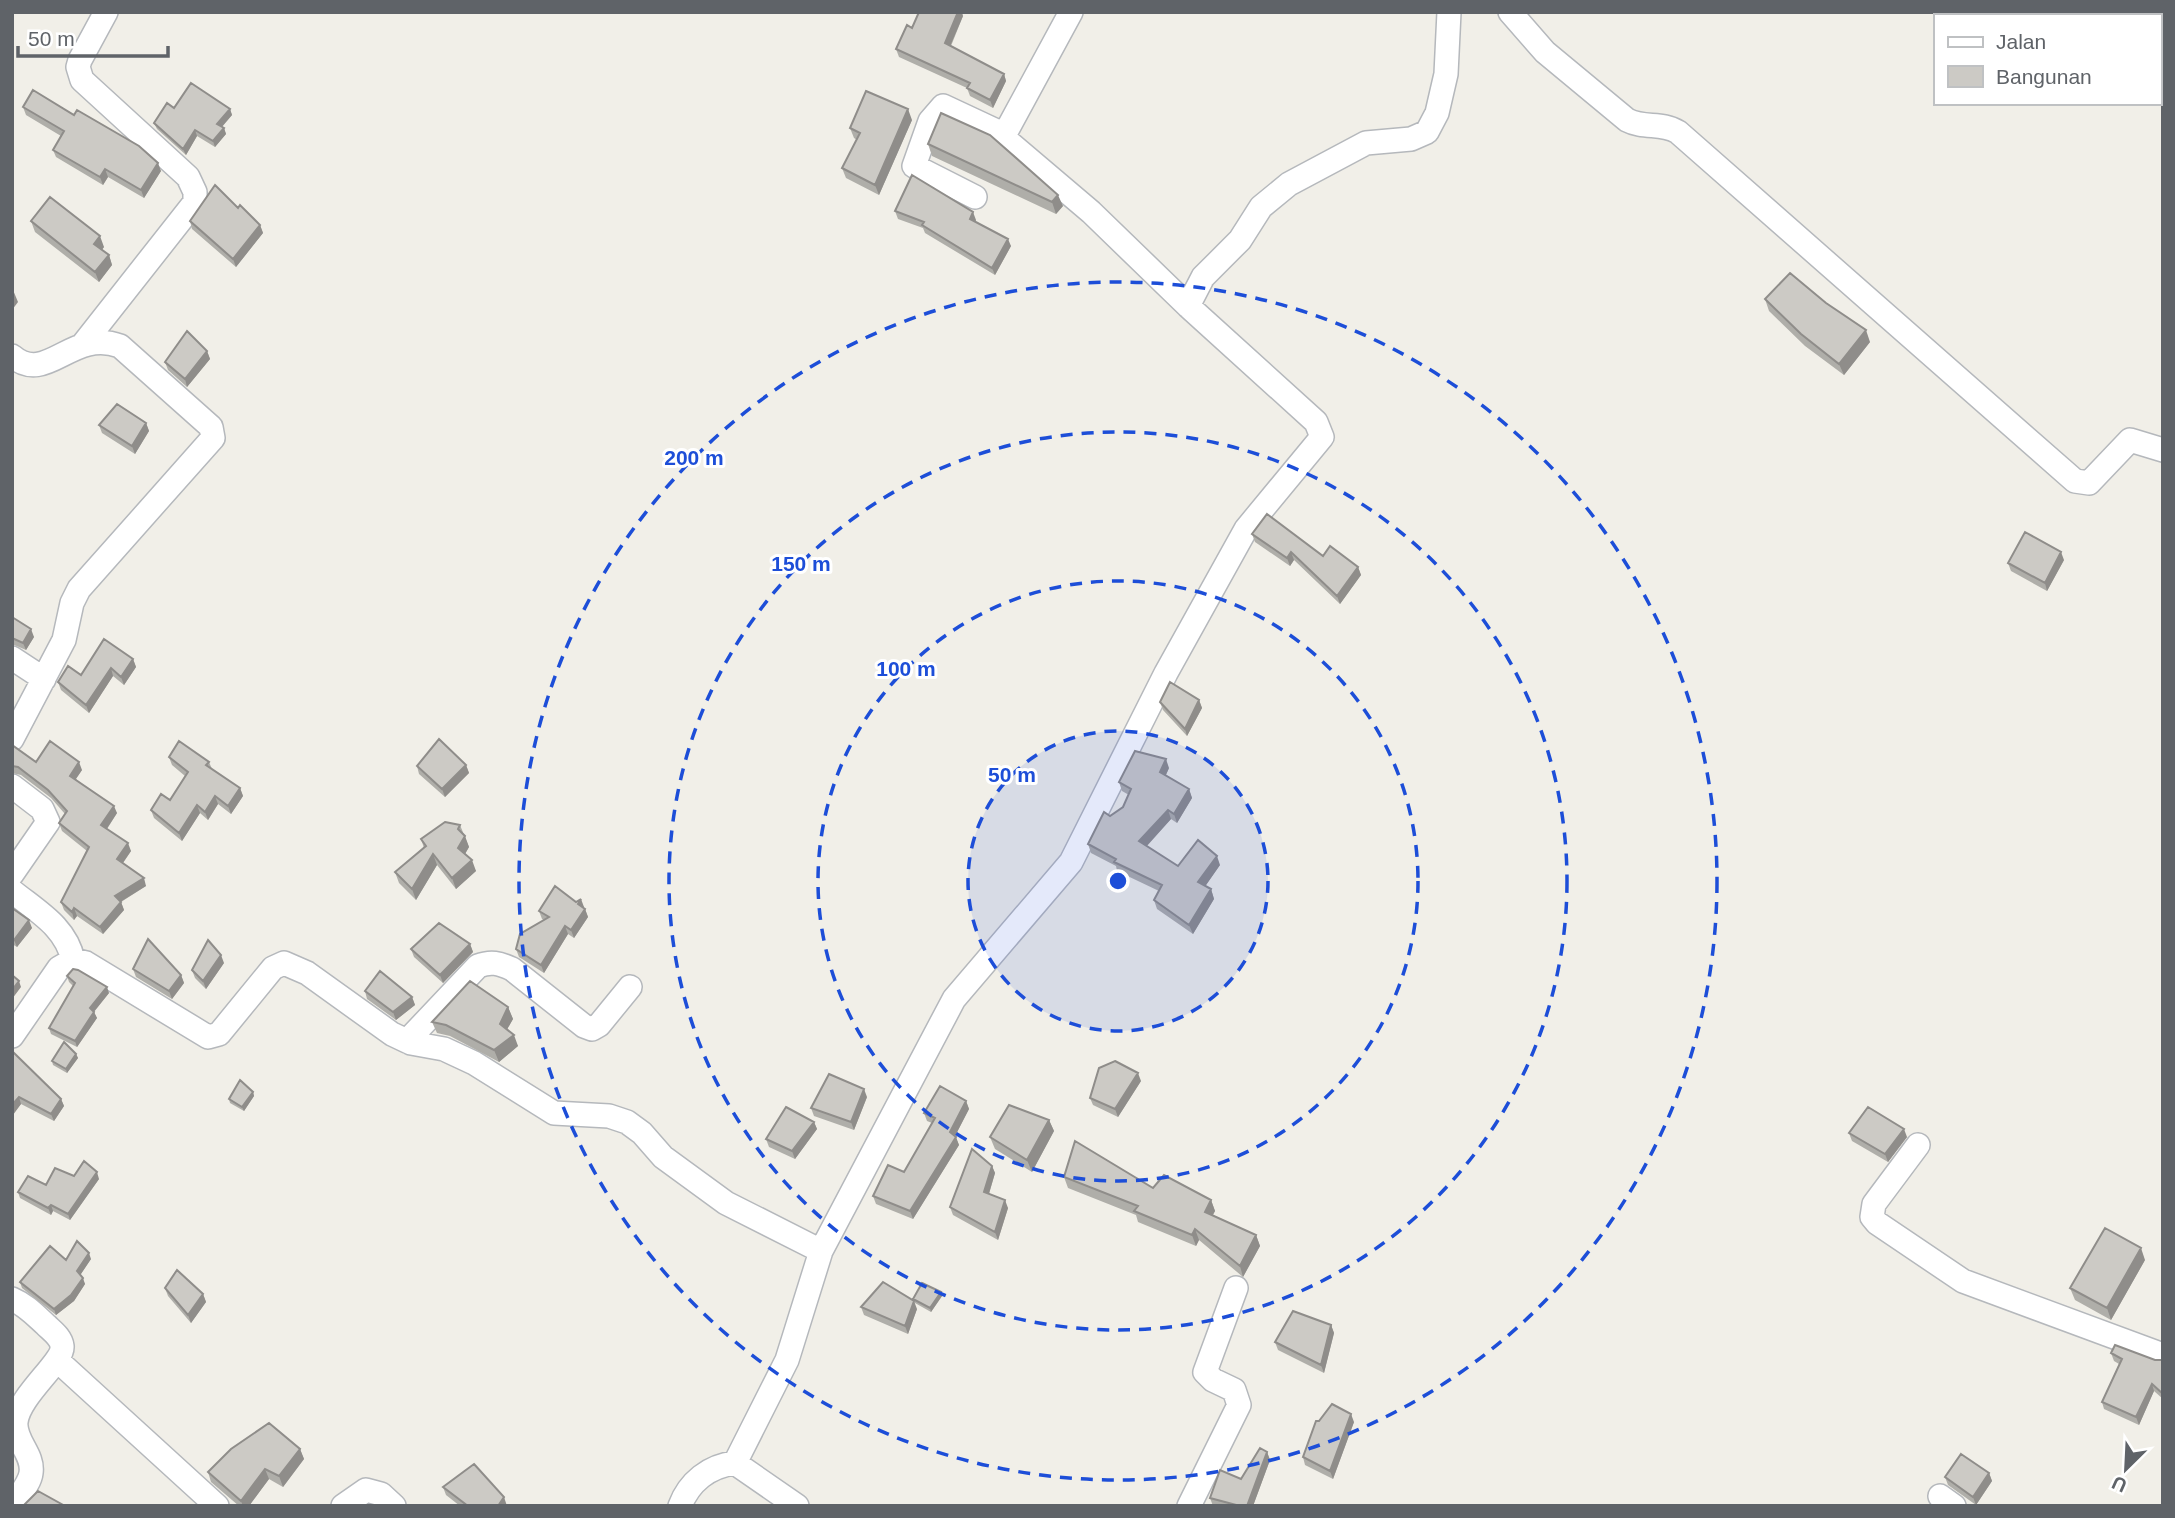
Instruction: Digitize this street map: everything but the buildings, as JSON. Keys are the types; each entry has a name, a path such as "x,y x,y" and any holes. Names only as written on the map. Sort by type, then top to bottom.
{"street":[{"path":"84,343 195,202 195,192 188,177 82,80 78,66 80,60 106,12"},
{"path":"1005,135 1071,12"},
{"path":"1188,306 1203,277 1240,240 1261,208 1289,184 1366,143 1411,139 1427,132 1437,113 1446,74 1449,12"},
{"path":"1510,12 1545,52 1627,120 1644,127 1663,126 1678,132 2075,481 2089,483 2130,440 2163,450"},
{"path":"735,1463 788,1360 821,1251 954,999 1071,862 1166,673 1246,529 1322,437 1316,422 1188,306 1091,212 1009,144 1005,135 943,106 930,121 914,166 975,197"},
{"path":"12,356 32,366 42,366 84,343 103,340 120,346 211,427 214,438 79,589 72,603 64,640 12,739"},
{"path":"12,658 44,680"},
{"path":"12,786 43,809 48,822 12,874"},
{"path":"12,891 60,931 69,942 73,960"},
{"path":"12,1036 59,968 73,960 86,963 208,1037 219,1034 273,968 284,963 307,973 392,1034 407,1041 444,1049 474,1063 554,1113 609,1116 627,1122 663,1157 726,1202 821,1251"},
{"path":"407,1041 478,967 487,963 498,963 512,969 592,1029 599,1025 629,988"},
{"path":"1918,1145 1874,1204 1871,1210 1877,1223 1963,1281 2163,1355"},
{"path":"1189,1506 1239,1405 1234,1390 1213,1380 1205,1372 1236,1288"},
{"path":"12,1299 25,1305 60,1338 63,1348 58,1361 40,1378 21,1406 16,1424 30,1460 31,1475 13,1506"},
{"path":"58,1361 217,1506"},
{"path":"680,1506 686,1491 705,1473 719,1464 735,1463 797,1506"},
{"path":"343,1506 366,1490 381,1494 394,1506"}]}
